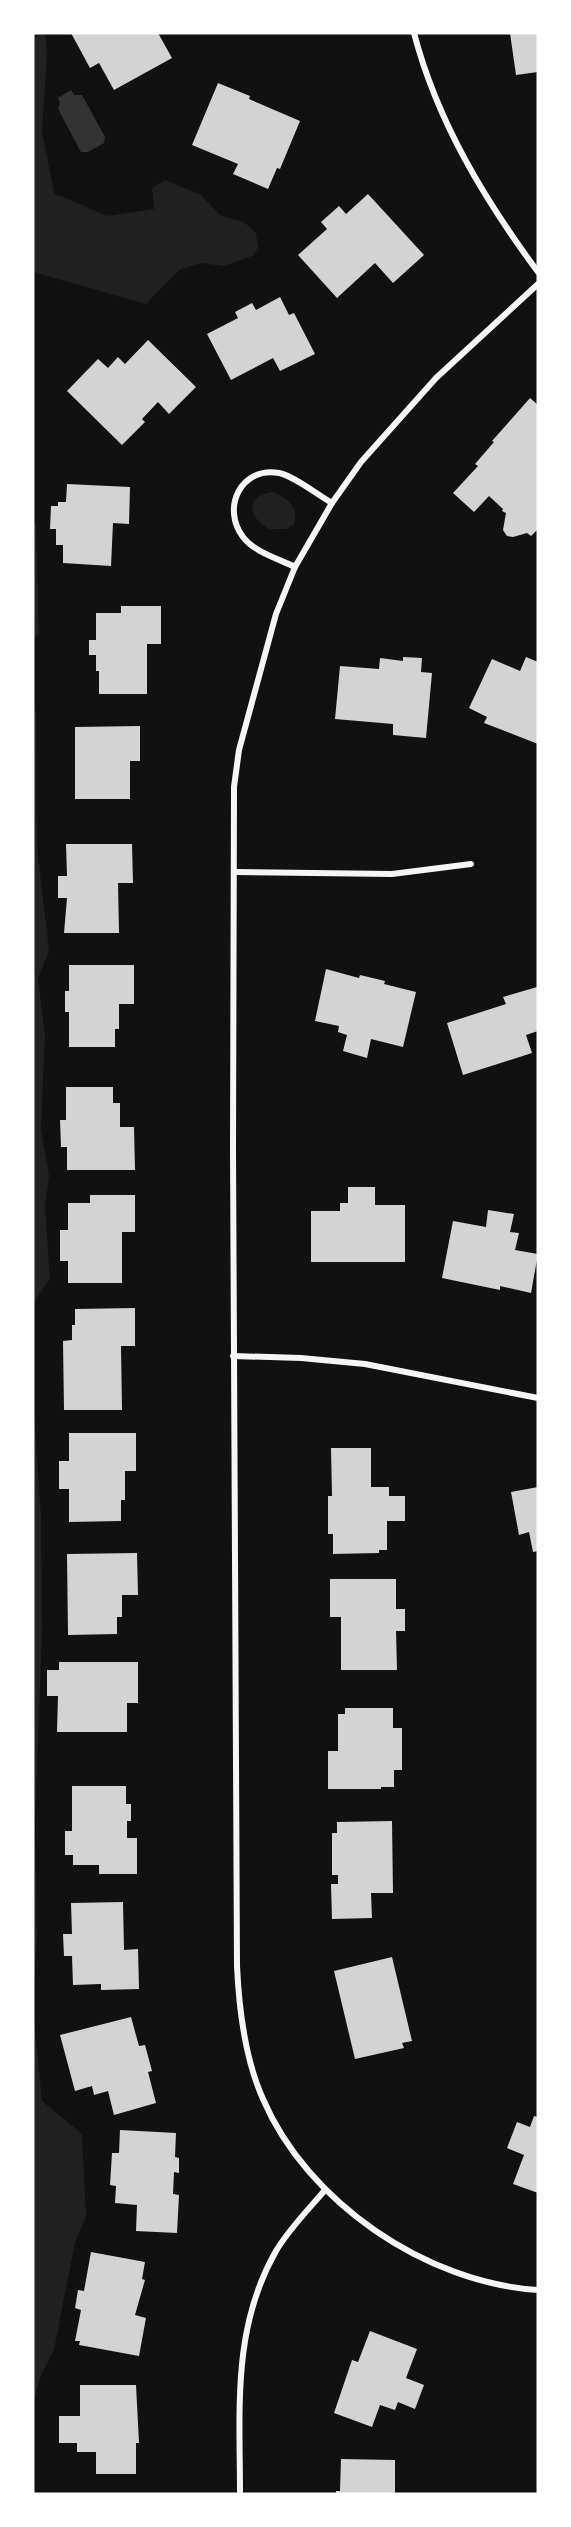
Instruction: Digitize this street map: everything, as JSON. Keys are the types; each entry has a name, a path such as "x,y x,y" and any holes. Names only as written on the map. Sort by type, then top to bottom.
{"street":[{"path":"414,33 423,67 441,113 471,171 512,237 538,272"},
{"path":"538,284 436,378 361,462 332,503 295,567 276,614 238,750 234,787 233,1356 237,1966 240,2002 251,2061 262,2098 281,2135 300,2162 325,2190 379,2234 447,2269 516,2289 538,2290"},
{"path":"295,567 252,545 243,537 237,524 235,508 238,490 247,478 264,471 283,474 332,503"},
{"path":"234,872 392,874 471,864"},
{"path":"233,1356 301,1358 364,1364 538,1398"},
{"path":"240,2494 240,2364 250,2317 276,2252 325,2190"}],"shaded area":[{"path":"33,33 45,33 47,55 42,131 54,193 107,216 154,209 152,188 165,180 201,195 221,216 244,222 256,233 258,248 252,256 224,266 201,263 179,270 146,304 33,272"},
{"path":"71,90 74,95 82,95 105,137 104,143 88,152 81,152 58,109 60,103 58,98"},
{"path":"273,492 287,500 295,513 294,524 287,529 270,529 262,524 253,513 252,508 257,497"},
{"path":"33,522 36,524 39,633 33,639"},
{"path":"33,707 36,712 37,847 49,951 38,978 45,1035 41,1130 49,1176 45,1207 50,1278 33,1304"},
{"path":"33,1399 41,1518 42,1630 35,1824 37,1937 33,1995"},
{"path":"33,2012 42,2101 82,2134 86,2217 75,2242 54,2350 42,2373 33,2402"}],"building":[{"path":"71,33 158,33 172,58 114,90 99,63 90,68"},
{"path":"510,33 538,33 538,72 516,75"},
{"path":"218,83 300,121 280,169 277,168 268,189 233,174 238,164 192,145"},
{"path":"368,194 424,255 393,283 375,263 337,298 298,255 327,229 321,222 339,206 346,214"},
{"path":"280,297 289,315 294,313 315,354 280,371 273,358 231,380 207,334 238,318 235,312 252,303 256,310"},
{"path":"148,340 196,387 169,414 158,402 142,419 145,422 122,445 67,391 98,359 108,368 118,357 125,364"},
{"path":"530,398 538,405 538,529 531,536 527,533 513,537 507,536 503,530 506,513 489,496 474,512 453,493 478,466 475,464 494,442 492,441"},
{"path":"67,484 130,487 129,524 113,523 111,566 63,563 63,545 56,545 56,529 50,529 51,506 58,506 58,502 66,502"},
{"path":"121,606 161,606 161,644 147,644 147,694 99,694 99,671 96,671 96,655 89,655 89,640 96,640 96,613 121,613"},
{"path":"403,657 422,658 421,672 432,673 426,738 393,735 393,724 335,719 340,666 379,669 380,658 403,661"},
{"path":"526,657 538,662 538,744 484,723 487,717 469,708 492,659 520,671"},
{"path":"140,726 140,761 130,761 130,799 75,799 75,727"},
{"path":"66,844 132,844 133,883 118,883 119,933 64,933 67,898 58,898 58,876 67,876"},
{"path":"69,965 134,965 134,1004 119,1004 119,1029 115,1029 115,1047 69,1047 69,1012 65,1012 65,991 69,991"},
{"path":"326,969 359,978 360,975 385,981 384,984 416,992 403,1047 371,1039 367,1058 343,1051 347,1035 338,1032 339,1026 315,1021"},
{"path":"537,987 538,1031 526,1035 532,1053 463,1075 447,1023 506,1004 503,997"},
{"path":"66,1087 113,1087 113,1103 120,1103 120,1127 134,1127 135,1170 67,1170 67,1147 61,1147 60,1120 66,1120"},
{"path":"348,1187 375,1187 375,1205 405,1205 405,1262 311,1262 311,1211 340,1211 340,1203 348,1203"},
{"path":"90,1195 135,1195 135,1232 122,1232 122,1283 68,1283 68,1261 60,1261 60,1230 68,1230 68,1203 90,1203"},
{"path":"488,1210 514,1214 510,1232 519,1233 515,1250 538,1254 531,1293 500,1286 500,1290 442,1278 453,1221 486,1227"},
{"path":"135,1308 135,1346 121,1346 122,1410 64,1410 63,1341 72,1340 75,1309"},
{"path":"69,1433 136,1433 136,1471 125,1471 125,1500 121,1500 121,1521 69,1522 69,1489 59,1489 59,1461 69,1461"},
{"path":"331,1448 371,1448 371,1487 389,1487 389,1496 405,1496 405,1521 387,1521 387,1550 379,1550 379,1553 333,1554 333,1534 328,1534 328,1496 332,1496"},
{"path":"538,1487 538,1551 533,1552 529,1532 519,1535 511,1492"},
{"path":"137,1553 138,1595 122,1595 122,1617 117,1617 117,1634 68,1635 67,1554"},
{"path":"330,1579 396,1579 396,1609 405,1609 405,1631 396,1631 397,1670 341,1670 341,1617 330,1617"},
{"path":"59,1662 138,1662 138,1703 127,1703 127,1732 57,1732 58,1696 47,1696 47,1670 59,1670"},
{"path":"345,1708 393,1708 393,1728 402,1728 402,1770 394,1770 394,1787 328,1789 328,1751 338,1751 338,1714 345,1714"},
{"path":"72,1786 126,1786 126,1804 131,1804 131,1821 127,1821 127,1838 137,1838 137,1874 99,1874 99,1865 73,1865 73,1855 65,1855 65,1831 72,1831"},
{"path":"392,1821 393,1893 371,1893 372,1918 332,1919 331,1884 338,1884 338,1875 332,1875 332,1833 337,1833 337,1822"},
{"path":"123,1902 124,1950 138,1949 139,1989 101,1990 101,1984 73,1985 72,1956 64,1956 63,1934 72,1934 71,1903"},
{"path":"392,1957 412,2041 402,2043 404,2048 355,2059 334,1971"},
{"path":"131,2017 139,2046 145,2045 152,2071 148,2072 156,2103 114,2115 108,2091 94,2095 92,2086 75,2091 60,2035"},
{"path":"534,2116 538,2117 538,2193 513,2184 524,2155 507,2148 517,2122 530,2127"},
{"path":"120,2130 176,2133 175,2157 179,2158 179,2173 174,2172 173,2194 179,2195 177,2233 136,2231 137,2205 115,2203 116,2186 110,2185 112,2153 119,2153"},
{"path":"91,2252 145,2262 142,2279 145,2280 135,2315 146,2318 139,2356 79,2345 80,2341 75,2341 81,2310 75,2308 78,2290 84,2291"},
{"path":"370,2331 417,2349 406,2378 424,2385 415,2409 398,2402 395,2410 380,2405 372,2427 334,2413 352,2360 358,2362"},
{"path":"80,2385 136,2385 139,2443 136,2443 136,2474 96,2474 96,2452 77,2452 77,2443 59,2443 59,2416 80,2416"},
{"path":"341,2459 395,2460 395,2494 336,2494 336,2491 340,2491"}]}
